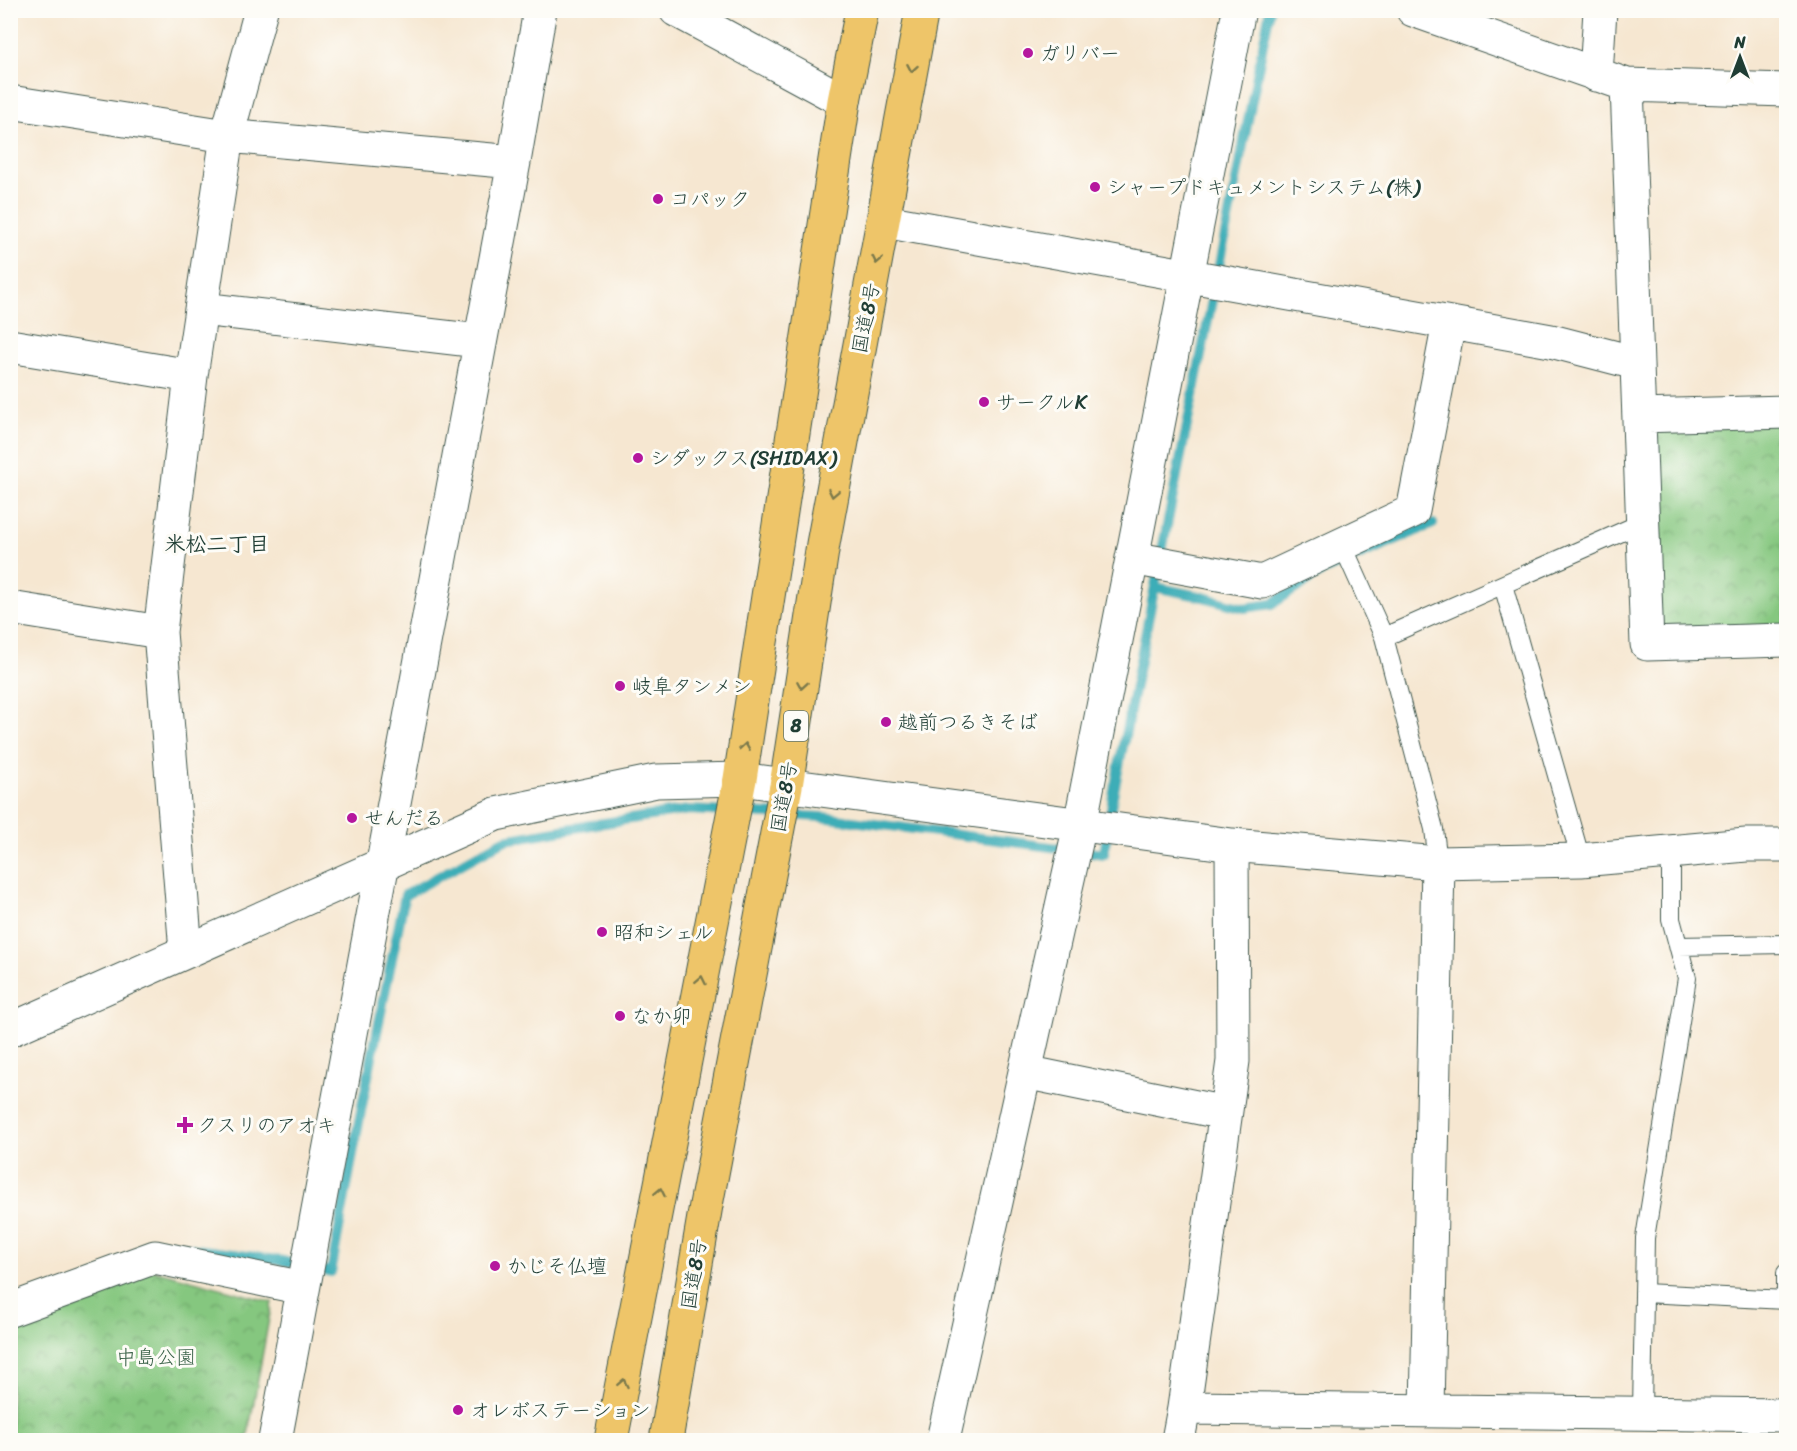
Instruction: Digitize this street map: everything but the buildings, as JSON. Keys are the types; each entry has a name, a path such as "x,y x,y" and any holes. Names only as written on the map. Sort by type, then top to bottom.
{"highway":[{"path":"611,1440 740,778 844,101 862,10"},
{"name":"国道8号","path":"666,1440 705,1205 786,786 823,544 922,10"}],"street":[{"path":"186,951 160,632 191,376 227,136 261,10"},
{"path":"275,1440 514,162 540,10"},
{"path":"948,1439 1025,1072 1080,825 1239,10"},
{"path":"1413,10 1627,85 1786,90"},
{"path":"1596,75 1600,10"},
{"path":"686,13 844,101"},
{"path":"1627,85 1647,644 1786,640"},
{"path":"10,102 227,136 514,162"},
{"path":"884,221 1551,341 1636,363"},
{"path":"202,309 479,341"},
{"path":"1132,558 1262,582 1413,511 1449,323"},
{"path":"10,346 191,376"},
{"path":"1639,416 1786,412"},
{"path":"10,608 160,632"},
{"path":"10,1030 496,814 656,781 740,778 1232,845 1438,864 1581,860 1746,845 1786,845"},
{"path":"1178,1440 1233,1061 1232,845"},
{"path":"1427,1410 1438,864"},
{"path":"1025,1072 1226,1113"},
{"path":"10,1310 155,1257 303,1288"},
{"path":"1184,1408 1642,1413 1770,1423"}],"lane":[{"path":"1384,637 1642,523"},
{"path":"1342,544 1384,637 1434,829 1438,864"},
{"path":"1503,585 1581,860"},
{"path":"1642,1413 1644,1238 1687,978 1671,919 1671,852"},
{"path":"1678,946 1786,944"},
{"path":"1644,1293 1786,1300 1786,1273"}],"green space":[{"path":"1649,416 1786,419 1786,640 1647,644"},
{"name":"中島公園","path":"150,1269 272,1302 247,1440 11,1440 11,1320"}],"waterway":[{"path":"181,1247 283,1261 331,1272 405,895 505,840 689,810 822,817 1104,854 1113,796 1270,10"},
{"path":"1155,587 1244,608 1272,604 1323,571 1433,524"}],"place":[{"name":"ガリバー","path":"1028,53"},
{"name":"シャープドキュメントシステム(株)","path":"1095,187"},
{"name":"コパック","path":"658,199"},
{"name":"サークルK","path":"984,402"},
{"name":"シダックス(SHIDAX)","path":"638,458"},
{"name":"岐阜タンメン","path":"620,686"},
{"name":"越前つるきそば","path":"886,722"},
{"name":"せんだる","path":"352,818"},
{"name":"昭和シェル","path":"602,932"},
{"name":"なか卯","path":"620,1016"},
{"name":"クスリのアオキ","path":"185,1125"},
{"name":"かじそ仏壇","path":"495,1266"},
{"name":"オレボステーション","path":"458,1410"}],"district":[{"name":"米松二丁目","path":"217,544"}]}
